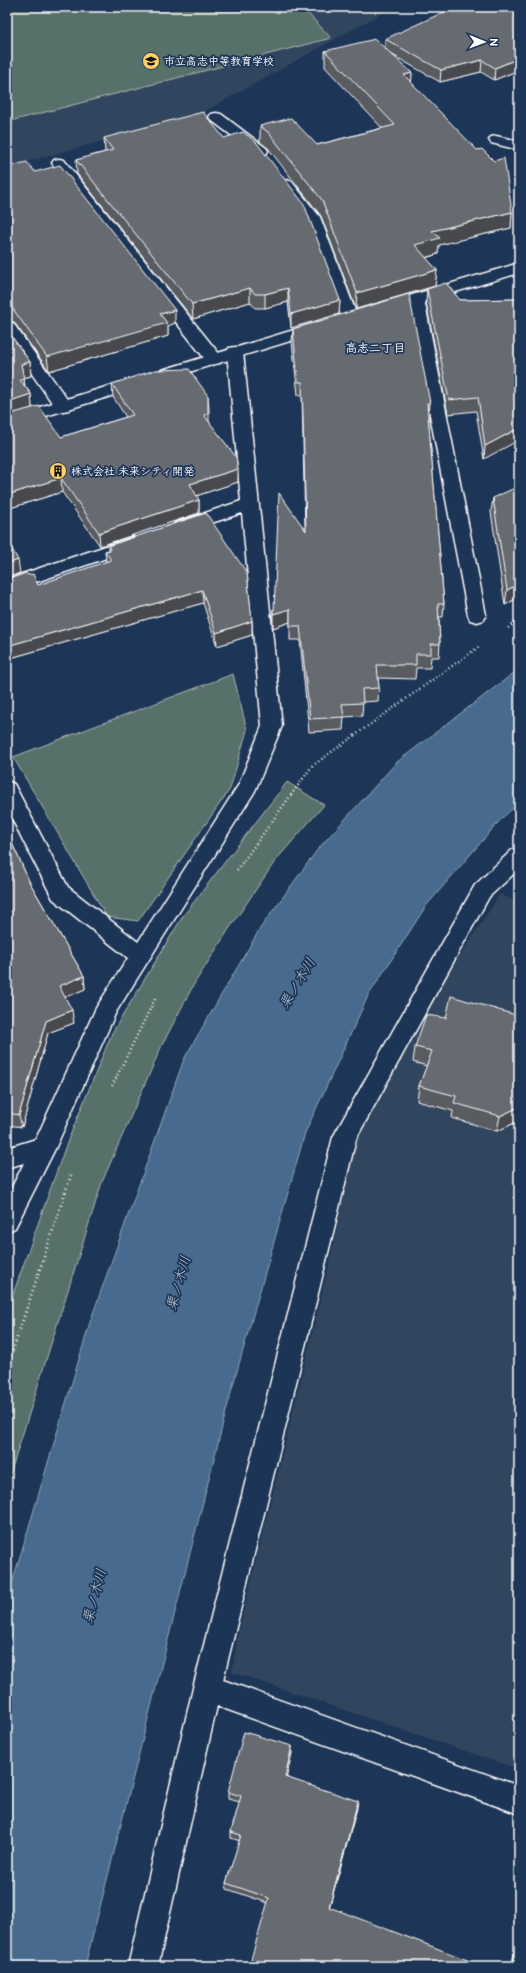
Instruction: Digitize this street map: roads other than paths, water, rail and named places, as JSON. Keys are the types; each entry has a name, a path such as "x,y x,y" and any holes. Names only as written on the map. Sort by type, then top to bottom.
{"street":[{"path":"216,117 262,152 312,217 350,318"},
{"path":"496,140 519,146"},
{"path":"59,163 214,359"},
{"path":"7,423 235,352 519,268"},
{"path":"416,299 477,615"},
{"path":"7,326 63,406"},
{"path":"7,1221 44,1146 107,1008 248,786 272,726 235,352"},
{"path":"7,586 250,504"},
{"path":"7,789 60,893 141,956"},
{"path":"143,1966 207,1688 345,1137 482,892 519,856"},
{"path":"7,1158 44,1146"},
{"path":"207,1688 519,1800"}],"water":[{"name":"栗ノ木川","path":"519,669 519,803 502,818 426,906 368,996 305,1133 231,1392 85,1966 7,1966 7,1600 91,1319 184,1059 261,927 318,849 397,762"}],"place":[{"name":"市立高志中等教育学校","path":"151,61"},
{"name":"株式会社 未来シティ開発","path":"58,471"}],"district":[{"name":"高志二丁目","path":"375,348"}]}
